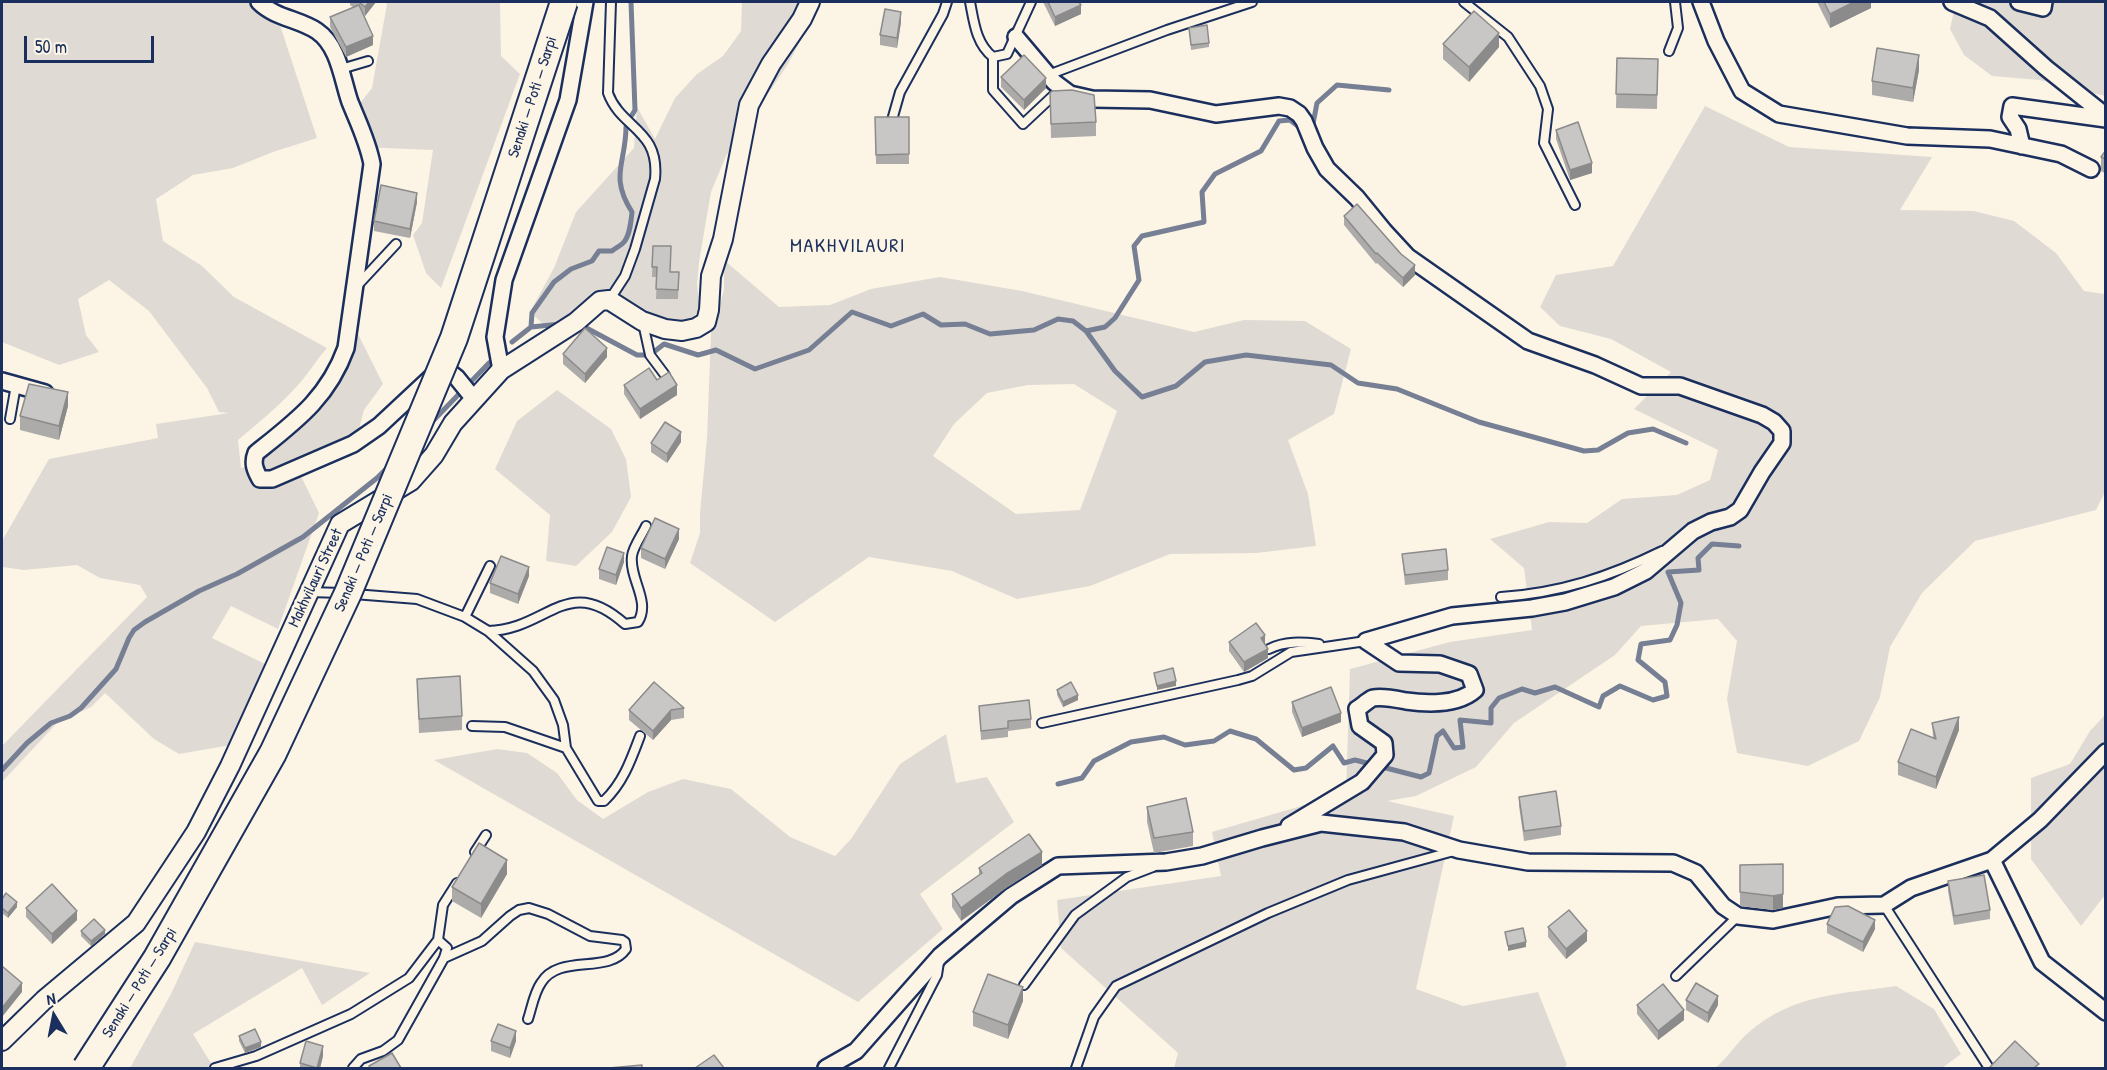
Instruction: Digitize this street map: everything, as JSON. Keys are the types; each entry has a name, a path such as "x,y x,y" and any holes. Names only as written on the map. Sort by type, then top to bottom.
{"highway":[{"name":"Senaki — Poti — Sarpi","path":"86,1068 157,958 273,753 348,592 454,338 564,2"}],"street":[{"path":"259,2 266,8 320,33 333,51 372,164 346,348 338,369 324,390 303,414 256,453 253,462 260,479 272,479 353,444 379,426 438,371 448,371 471,395"},
{"path":"501,370 495,337 504,280 568,100 585,2"},
{"path":"609,300 642,321 665,329 682,331 696,328 706,321 711,276 723,239 749,105 771,64 802,19 810,2"},
{"path":"1701,2 1716,41 1742,91 1779,114 1907,136 1990,139 2061,154 2091,169"},
{"path":"1952,2 1990,18 2106,118"},
{"path":"2019,2 2043,8 2044,2"},
{"path":"1016,37 1048,75 1070,94 1092,99 1150,100 1216,114 1280,106 1290,108 1304,121 1327,169 1357,198 1408,257 1528,342 1595,366 1641,386 1680,386 1762,415 1774,422 1782,431 1782,443 1740,510 1730,517 1710,522 1693,531 1646,571 1614,587 1565,602 1532,608 1452,616 1366,640"},
{"path":"2022,146 2018,129 2010,117 2012,106 2106,118"},
{"name":"Makhvilauri Street","path":"2,1041 44,1000 136,923 201,822 230,766 339,524 411,481 434,455 471,395 501,370 566,328 600,301 609,300"},
{"path":"9,383 57,395"},
{"path":"1276,834 1362,782 1385,755 1384,743 1360,726 1357,709 1372,699 1392,698 1437,703 1467,698 1474,690 1468,674 1440,664 1399,663 1366,640"},
{"path":"826,1068 856,1051 940,956 1011,897 1058,866 1166,862 1202,856 1321,823 1404,832 1459,850 1528,862 1673,863 1696,873 1723,906 1738,916 1773,920 1838,906 1884,905 1911,888 1992,860 2040,820 2106,752"},
{"path":"1992,860 2042,962 2106,1012"}],"lane":[{"path":"609,300 625,276 635,249 655,179 656,167 650,144 613,105 608,93 611,2"},
{"path":"892,120 900,92 943,14 947,2"},
{"path":"970,2 983,50 993,57 1007,54 1031,2"},
{"path":"1048,75 1146,37 1252,2"},
{"path":"1464,2 1508,37 1540,86 1548,110 1544,143 1575,206"},
{"path":"1669,51 1678,28 1676,2"},
{"path":"993,57 993,90 1023,124 1062,88"},
{"path":"341,69 368,61"},
{"path":"355,288 396,244"},
{"path":"642,321 650,355 665,375"},
{"path":"9,383 10,419"},
{"path":"488,631 501,631 516,627 567,604 585,602 597,604 610,611 625,624 638,622 642,615 642,599 632,567 632,555 646,526"},
{"path":"1501,597 1532,595 1562,589 1609,575 1684,540"},
{"path":"465,616 490,566"},
{"path":"309,592 417,599 465,616 488,631 533,671 554,700 563,725 566,748 598,801 604,801 614,791 630,764 640,736"},
{"path":"1042,723 1238,680 1252,676 1291,652 1335,647 1366,640"},
{"path":"1269,649 1277,645 1296,642 1335,647"},
{"path":"472,726 505,727 566,748"},
{"path":"473,855 486,835"},
{"path":"1076,1068 1094,1017 1116,986 1268,913 1348,880 1459,850"},
{"path":"1023,985 1075,915 1127,877 1166,862"},
{"path":"215,1068 256,1056 351,1014 409,978 438,940 443,905 461,875"},
{"path":"1884,905 1989,1068"},
{"path":"444,958 482,941 510,916 519,910 529,908 548,914 590,936 625,942 626,949 622,955 613,959 564,967 549,974 541,982 528,1019"},
{"path":"1676,976 1738,916"},
{"path":"353,1068 361,1059 383,1051 398,1040 444,958 447,948 438,940"},
{"path":"889,1068 937,975 940,956"}],"shaded area":[{"path":"2,2 251,2 255,10 278,19 317,138 233,168 193,175 156,199 163,241 202,266 234,297 327,348 289,395 238,440 241,468 256,464 310,404 353,324 383,384 364,410 352,456 298,470 319,513 278,629 231,606 212,638 265,664 231,745 179,754 154,739 105,693 91,707 57,723 2,782 2,746 147,597 140,585 100,578 77,565 24,570 2,567 2,541 49,459 158,438 156,424 229,413 219,412 207,388 149,311 109,280 78,299 86,335 99,352 59,365 2,342"},
{"path":"384,2 500,2 501,56 520,74 441,288 426,273 413,235 422,223 433,150 360,147 351,115 372,88 387,4"},
{"path":"742,2 815,2 808,27 788,64 726,156 711,192 699,262 697,284 700,309 689,322 673,327 609,300 554,334 530,312 554,268 576,212 634,148 637,107 655,139 675,98 697,74 723,56 741,31"},
{"path":"1956,2 2105,2 2105,96 2039,80 1992,76 1964,55 1950,29"},
{"path":"1705,106 1789,147 1932,157 1900,210 1974,211 2014,221 2056,253 2084,291 2105,294 2106,490 2096,510 1975,541 1922,593 1890,647 1880,697 1859,741 1808,766 1737,753 1727,699 1737,641 1718,619 1641,626 1615,655 1514,723 1476,767 1416,796 1387,801 1454,816 1416,989 1463,1006 1538,992 1567,1065 1563,1068 1174,1068 1178,1053 1061,948 1057,900 1221,876 1212,832 1346,793 1350,669 1450,642 1532,630 1524,568 1490,539 1549,522 1587,523 1622,499 1677,495 1710,480 1718,450 1634,409 1671,372 1611,339 1560,326 1540,307 1556,275 1613,266"},
{"path":"724,260 779,307 830,305 871,289 940,277 1022,291 1194,332 1244,320 1305,321 1351,349 1334,414 1288,440 1308,494 1316,546 1256,553 1170,554 1090,586 1017,599 952,571 869,557 775,622 690,563 700,533 711,334 724,290","holes":["1074,384 1117,411 1080,510 1016,514 933,456 954,424 987,393 1028,385"]},
{"path":"557,390 611,429 626,459 631,497 612,532 576,566 546,561 550,515 495,469 517,421"},
{"path":"2105,715 2105,895 2081,926 2031,859 2031,778 2070,764 2090,731"},
{"path":"946,734 956,783 987,777 1014,822 920,894 943,929 858,1002 434,760 497,749 527,753 557,773 577,800 603,819 648,792 683,779 731,789 790,837 835,856 851,839 900,764"},
{"path":"195,942 370,973 322,1005 302,968 193,1034 214,1068 130,1068 171,994"},
{"path":"1896,986 1934,1009 1961,1054 1942,1068 1715,1068 1749,1032 1783,1010 1818,998"}],"building":[{"path":"359,2 369,2 365,7"},
{"path":"1048,2 1079,2 1081,5 1055,17"},
{"path":"1824,2 1854,2 1830,14"},
{"path":"359,5 373,36 346,47 330,17"},
{"path":"885,9 901,12 897,38 880,35"},
{"path":"1474,11 1499,33 1469,67 1443,44"},
{"path":"1207,25 1209,43 1191,45 1189,28"},
{"path":"1877,48 1919,55 1913,88 1872,81"},
{"path":"1024,55 1046,78 1024,100 1001,77"},
{"path":"1617,58 1658,59 1657,95 1616,94"},
{"path":"1072,90 1094,95 1096,122 1051,124 1050,93"},
{"path":"875,117 909,117 909,154 876,155"},
{"path":"1578,122 1592,163 1570,170 1556,130"},
{"path":"381,185 417,193 410,229 374,221"},
{"path":"1357,204 1401,254 1415,265 1403,278 1376,254 1344,216"},
{"path":"653,246 671,246 670,272 679,272 678,290 656,289 657,267 652,267"},
{"path":"585,328 607,348 585,374 563,354"},
{"path":"649,368 657,380 669,372 677,385 640,409 624,385"},
{"path":"29,384 68,392 59,426 20,416"},
{"path":"665,422 681,432 667,454 651,443"},
{"path":"655,518 679,529 665,559 641,548"},
{"path":"607,547 624,553 616,575 599,569"},
{"path":"1446,549 1448,570 1405,575 1402,554"},
{"path":"501,556 529,567 518,594 490,583"},
{"path":"1256,623 1265,635 1261,638 1268,649 1244,662 1229,642"},
{"path":"1173,668 1176,681 1157,686 1154,673"},
{"path":"460,676 462,716 419,719 417,679"},
{"path":"654,682 684,708 671,710 653,731 629,710"},
{"path":"1071,682 1078,695 1063,702 1057,690"},
{"path":"1331,687 1341,713 1302,728 1292,702"},
{"path":"1029,700 1031,719 1008,721 1008,728 981,731 979,706"},
{"path":"1959,717 1936,777 1898,762 1911,729 1936,739 1932,723"},
{"path":"1556,791 1561,826 1524,831 1519,797"},
{"path":"1186,798 1193,832 1154,838 1147,807"},
{"path":"1029,834 1042,852 1006,874 961,908 952,894 982,873 979,868"},
{"path":"479,843 507,860 481,904 452,887"},
{"path":"1783,864 1783,894 1773,896 1740,892 1740,865"},
{"path":"1984,875 1990,910 1954,916 1948,881"},
{"path":"52,884 77,911 52,934 26,908"},
{"path":"6,893 17,902 8,913 2,908 2,899"},
{"path":"1848,906 1875,920 1863,942 1827,924 1835,907"},
{"path":"1569,910 1587,931 1566,949 1548,927"},
{"path":"94,919 105,930 91,941 81,931"},
{"path":"1523,928 1526,942 1508,946 1505,932"},
{"path":"2,966 22,983 2,1008"},
{"path":"988,974 1023,987 1008,1025 973,1012"},
{"path":"1696,983 1718,996 1708,1013 1686,1000"},
{"path":"1663,984 1684,1010 1658,1031 1637,1005"},
{"path":"498,1024 516,1031 510,1048 491,1041"},
{"path":"255,1029 261,1042 245,1048 239,1036"},
{"path":"306,1041 323,1046 317,1068 300,1063"},
{"path":"2015,1041 2039,1064 2034,1068 1989,1068"},
{"path":"392,1053 401,1068 370,1068 369,1066"},
{"path":"714,1055 724,1068 695,1068"},
{"path":"642,1065 642,1068 609,1068"}],"waterway":[{"path":"631,2 635,110 632,115"},
{"path":"1086,331 1105,327 1115,318 1139,280 1134,246 1142,236 1204,222 1202,192 1215,174 1261,151 1279,121 1290,120 1299,127 1313,124 1317,103 1337,85 1389,90"},
{"path":"531,327 532,313 554,282 571,269 592,261 599,251 612,251 626,239 632,212 621,189 620,179 626,127"},
{"path":"579,324 637,355 650,355 664,344 698,355 716,350 755,369 809,350 852,312 891,326 923,314 941,325 965,324 990,334 1034,330 1058,319 1073,321 1086,331 1115,371 1142,397 1176,386 1205,362 1246,355 1331,365 1358,383 1397,389 1479,422 1584,451 1598,450 1628,433 1653,429 1686,443"},
{"path":"512,342 531,327 561,324"},
{"path":"430,424 489,363"},
{"path":"2,770 27,743 51,723 70,716 81,708 116,669 134,630 199,591 237,574 303,537 390,465"},
{"path":"1058,784 1082,778 1094,761 1131,742 1164,737 1185,745 1214,741 1230,731 1256,739 1294,770 1306,768 1333,746 1344,763 1355,760 1421,777 1429,773 1437,736 1443,731 1454,748 1463,747 1460,720 1491,723 1491,708 1499,698 1522,689 1535,693 1555,687 1599,707 1603,696 1620,686 1653,700 1667,696 1665,682 1638,660 1641,644 1670,640 1677,625 1681,603 1668,572 1699,570 1698,558 1712,544 1739,546"}],"district":[{"name":"MAKHVILAURI","path":"848,247"}]}
